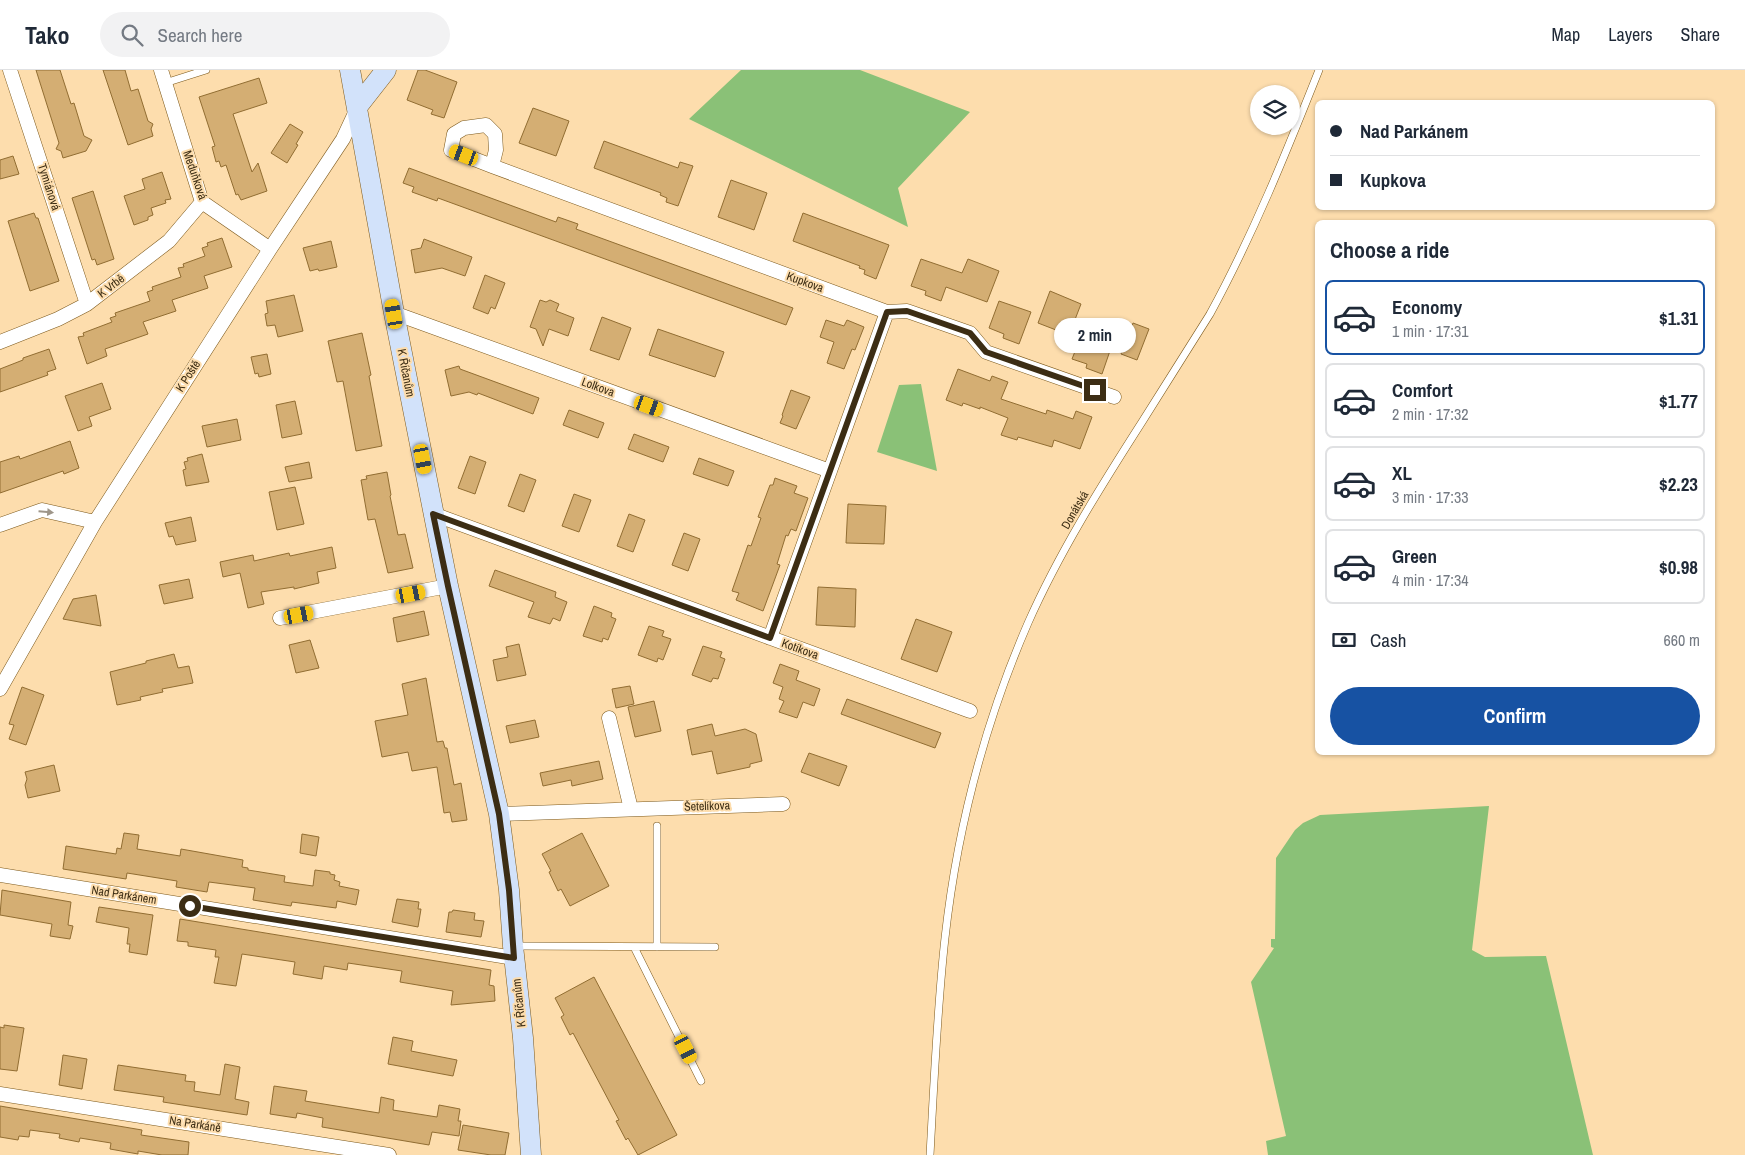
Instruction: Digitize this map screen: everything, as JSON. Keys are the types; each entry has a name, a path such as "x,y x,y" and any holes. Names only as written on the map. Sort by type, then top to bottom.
{"street":[{"name":"Tymiánová","path":"10,70 87,304"},
{"name":"K Říčanům","path":"350,70 394,314 433,514 499,814 509,890 523,1038 531,1155"},
{"name":"K Poště","path":"0,689 4,675 96,522 270,249 343,139 358,107 386,70"},
{"name":"Meduňková","path":"163,77 202,202 270,249"},
{"name":"Kupkova","path":"492,166 887,312 907,311 970,333 986,352 1114,397"},
{"name":"K Vrbě","path":"0,342 58,319 87,304 169,241 202,202"},
{"path":"770,638 887,312"},
{"name":"Lolkova","path":"394,314 830,471"},
{"path":"0,524 42,510 96,522"},
{"name":"Kotíkova","path":"433,514 970,711"},
{"path":"280,618 448,586"},
{"path":"609,718 631,809"},
{"name":"Šetelíkova","path":"499,814 783,804"},
{"name":"Nad Parkánem","path":"0,875 514,952"},
{"name":"Na Parkáně","path":"0,1094 389,1155"}],"lane":[{"path":"163,77 206,70"},
{"name":"Donátská","path":"930,1155 940,982 951,892 969,802 993,718 1011,666 1029,622 1058,564 1116,462 1228,282 1261,213 1320,70"},
{"path":"657,826 657,947"},
{"path":"514,952 634,947 715,947"},
{"path":"634,947 701,1081"}],"green space":[{"path":"741,70 860,70 970,112 898,188 908,227 689,119"},
{"path":"921,384 937,471 877,452 899,385"},
{"path":"1489,806 1472,950 1485,957 1546,956 1593,1155 1268,1155 1266,1141 1286,1136 1251,982 1274,948 1271,947 1271,939 1275,939 1276,858 1295,830 1303,823 1320,815"}],"building":[{"path":"36,70 60,70 71,104 74,103 84,136 92,140 86,151 63,158 61,151 56,149 59,143"},
{"path":"103,70 125,70 131,91 138,89 148,121 153,124 151,129 153,136 128,145"},
{"path":"418,70 425,70 457,82 444,118 431,114 433,110 407,100"},
{"path":"259,78 267,103 233,114 252,172 258,163 267,191 241,200 238,194 236,195 226,165 221,167 219,161 216,162 212,147 215,146 199,97"},
{"path":"533,108 569,121 556,156 519,143"},
{"path":"290,124 303,132 296,144 298,145 287,163 271,153"},
{"path":"604,141 678,168 680,162 693,166 678,206 666,202 667,198 660,195 661,193 594,168"},
{"path":"13,156 19,174 0,179 0,160"},
{"path":"409,168 556,222 558,217 578,224 576,229 793,308 786,325 438,198 437,201 412,192 414,187 403,183"},
{"path":"162,172 171,199 165,200 166,203 151,208 153,215 148,217 148,220 134,225 124,196 145,189 142,179"},
{"path":"731,180 767,193 754,230 718,217"},
{"path":"93,191 114,259 97,265 95,259 92,260 72,198"},
{"path":"34,213 36,218 38,218 59,281 30,291 8,221"},
{"path":"803,213 889,245 876,279 864,274 865,270 859,268 860,266 793,241"},
{"path":"222,238 232,267 204,276 208,288 172,300 176,311 143,322 148,334 105,349 107,356 87,364 78,337 84,336 83,333 112,322 110,318 116,316 115,313 150,301 147,292 153,290 152,287 181,277 178,268 184,267 183,264 205,256 202,248 208,246 207,243"},
{"path":"424,239 472,257 465,276 442,268 415,273 411,250 421,248"},
{"path":"331,241 337,267 310,271 303,248"},
{"path":"921,259 962,273 968,259 999,271 987,302 946,287 941,301 925,295 926,291 911,286"},
{"path":"485,275 505,283 495,309 491,307 488,314 473,308"},
{"path":"1050,291 1081,304 1069,335 1038,323"},
{"path":"294,295 303,331 278,337 275,325 267,326 265,314 268,313 266,301"},
{"path":"540,300 546,302 550,300 559,304 556,311 574,318 568,336 549,329 543,346 536,329 530,327"},
{"path":"999,301 1031,312 1019,344 1003,338 1004,334 989,328"},
{"path":"602,317 631,328 619,360 590,350"},
{"path":"826,320 844,326 847,320 864,327 855,350 852,349 844,369 827,363 834,342 820,337"},
{"path":"1133,323 1149,329 1137,360 1121,354"},
{"path":"658,329 724,352 715,377 649,355"},
{"path":"1079,329 1113,342 1102,374 1086,368 1087,364 1072,359 1078,344 1074,342"},
{"path":"362,333 371,375 369,376 382,446 356,451 343,381 337,382 328,341"},
{"path":"49,349 56,369 47,372 48,375 0,392 0,369"},
{"path":"267,354 271,374 259,377 258,373 255,374 251,357"},
{"path":"459,366 460,369 539,398 533,414 478,393 477,395 469,392 451,396 445,370"},
{"path":"958,369 990,381 992,376 1008,382 1001,399 1046,414 1047,410 1073,419 1076,411 1092,417 1080,449 1054,440 1052,447 1018,437 1017,440 1001,435 1008,418 980,407 980,409 963,403 962,406 946,400"},
{"path":"102,383 111,409 89,417 92,426 78,431 65,396"},
{"path":"791,390 810,397 796,429 780,423"},
{"path":"295,401 302,434 282,438 276,405"},
{"path":"569,410 604,423 598,438 563,425"},
{"path":"237,419 241,440 207,447 202,426"},
{"path":"634,434 669,447 663,462 628,449"},
{"path":"70,441 79,468 64,474 63,471 0,493 0,462 19,456 20,459"},
{"path":"202,454 209,482 186,486 183,470 186,469 184,462 188,461 187,458"},
{"path":"470,456 486,462 475,494 458,488"},
{"path":"699,458 734,471 728,486 693,474"},
{"path":"309,462 312,478 289,482 285,467"},
{"path":"387,472 398,535 405,534 413,568 388,573 375,519 368,520 361,480 367,479 366,476"},
{"path":"520,474 536,480 524,512 508,506"},
{"path":"775,478 797,486 794,493 808,498 796,531 791,529 788,536 786,535 777,564 780,565 763,611 736,600 739,593 732,591 748,545 751,546 761,518 758,517 770,485 773,485"},
{"path":"295,487 304,524 277,530 269,492"},
{"path":"574,494 591,500 579,532 562,526"},
{"path":"848,504 886,506 884,544 846,543"},
{"path":"629,514 645,520 633,552 617,546"},
{"path":"191,517 196,541 176,545 173,536 169,537 165,523"},
{"path":"684,533 700,539 688,571 672,565"},
{"path":"332,547 336,568 317,572 319,583 294,589 294,587 261,592 264,604 248,608 240,573 223,577 220,562 253,555 254,561 289,553 290,556"},
{"path":"495,570 556,592 555,597 567,602 560,621 553,618 550,624 528,617 534,602 489,586"},
{"path":"189,579 193,598 164,604 159,585"},
{"path":"818,587 856,589 855,627 816,625"},
{"path":"96,595 101,626 63,619 73,599"},
{"path":"594,606 612,613 611,617 616,619 608,640 603,638 602,642 583,636"},
{"path":"424,611 429,635 397,642 393,618"},
{"path":"916,619 952,632 937,672 901,659"},
{"path":"649,626 664,631 662,636 671,639 663,660 658,658 657,662 638,655"},
{"path":"310,640 319,668 296,673 289,645"},
{"path":"519,644 526,675 497,681 493,660 508,657 506,647"},
{"path":"703,646 722,652 720,657 725,659 718,679 713,678 711,682 692,675"},
{"path":"174,654 178,668 189,666 193,683 162,689 163,692 140,697 141,700 117,705 110,672"},
{"path":"780,664 799,671 796,680 820,689 814,706 803,702 797,718 779,712 784,701 779,699 783,687 773,683"},
{"path":"426,678 437,742 443,741 445,748 447,748 454,785 461,783 467,820 452,822 450,812 444,813 437,767 412,771 408,752 382,757 375,721 408,715 402,684"},
{"path":"630,686 634,704 616,708 612,689"},
{"path":"22,687 44,695 26,745 9,739 14,725 9,724"},
{"path":"847,699 941,733 935,748 841,714"},
{"path":"654,701 661,731 635,737 628,707"},
{"path":"535,720 539,737 510,743 506,726"},
{"path":"712,724 715,736 745,729 756,734 762,761 750,764 750,767 717,774 712,751 692,755 687,730"},
{"path":"809,753 847,766 839,786 801,772"},
{"path":"599,761 603,779 572,786 571,780 543,786 540,773"},
{"path":"54,765 60,791 28,798 25,772"},
{"path":"124,833 139,835 137,849 180,856 181,849 243,860 242,867 248,868 248,870 285,876 284,882 313,886 315,870 330,872 330,874 335,875 334,880 340,882 339,886 359,890 356,905 337,901 336,908 292,902 291,906 253,900 255,888 209,882 207,892 176,887 177,881 127,873 126,879 63,869 66,846 116,854 117,848 121,849"},
{"path":"582,833 609,886 570,906 561,889 558,891 549,872 551,871 542,854"},
{"path":"302,834 319,837 316,856 300,853"},
{"path":"2,890 71,902 68,925 73,926 70,939 50,936 52,924 0,915"},
{"path":"397,899 419,902 418,909 421,909 418,927 392,922"},
{"path":"99,907 153,915 147,955 129,952 130,944 127,944 129,928 96,922"},
{"path":"453,910 475,913 474,920 484,921 481,937 446,932 449,912"},
{"path":"180,919 491,970 489,985 494,986 495,1001 451,1005 453,991 400,982 402,971 348,963 347,970 324,966 322,979 293,974 295,962 242,954 236,986 214,983 219,957 215,957 216,950 188,946 188,942 177,941"},
{"path":"594,977 677,1135 638,1155 628,1138 626,1140 616,1121 619,1120 573,1033 570,1035 561,1017 564,1015 555,998"},
{"path":"4,1025 24,1028 17,1071 0,1069 0,1027 4,1028"},
{"path":"393,1037 413,1041 411,1051 457,1060 453,1076 388,1064"},
{"path":"63,1055 87,1059 82,1089 59,1085"},
{"path":"225,1064 240,1067 235,1099 249,1102 247,1115 163,1102 164,1097 114,1090 118,1065 186,1075 185,1081 195,1082 194,1091 220,1095"},
{"path":"274,1086 307,1091 305,1101 379,1113 381,1097 394,1100 393,1110 437,1117 439,1105 460,1109 458,1121 461,1121 459,1136 432,1132 429,1145 322,1127 323,1118 297,1113 296,1118 270,1114"},
{"path":"0,1106 142,1130 141,1135 189,1142 188,1155 162,1155 138,1151 138,1154 110,1149 111,1143 80,1138 79,1142 59,1138 60,1134 30,1130 29,1137 19,1136 18,1140 0,1137"},
{"path":"463,1125 509,1133 505,1155 458,1150"}],"route":[{"path":"190,906 514,958 509,890 499,814 433,514 770,638 887,312 907,311 970,333 986,352 1095,390"}]}
